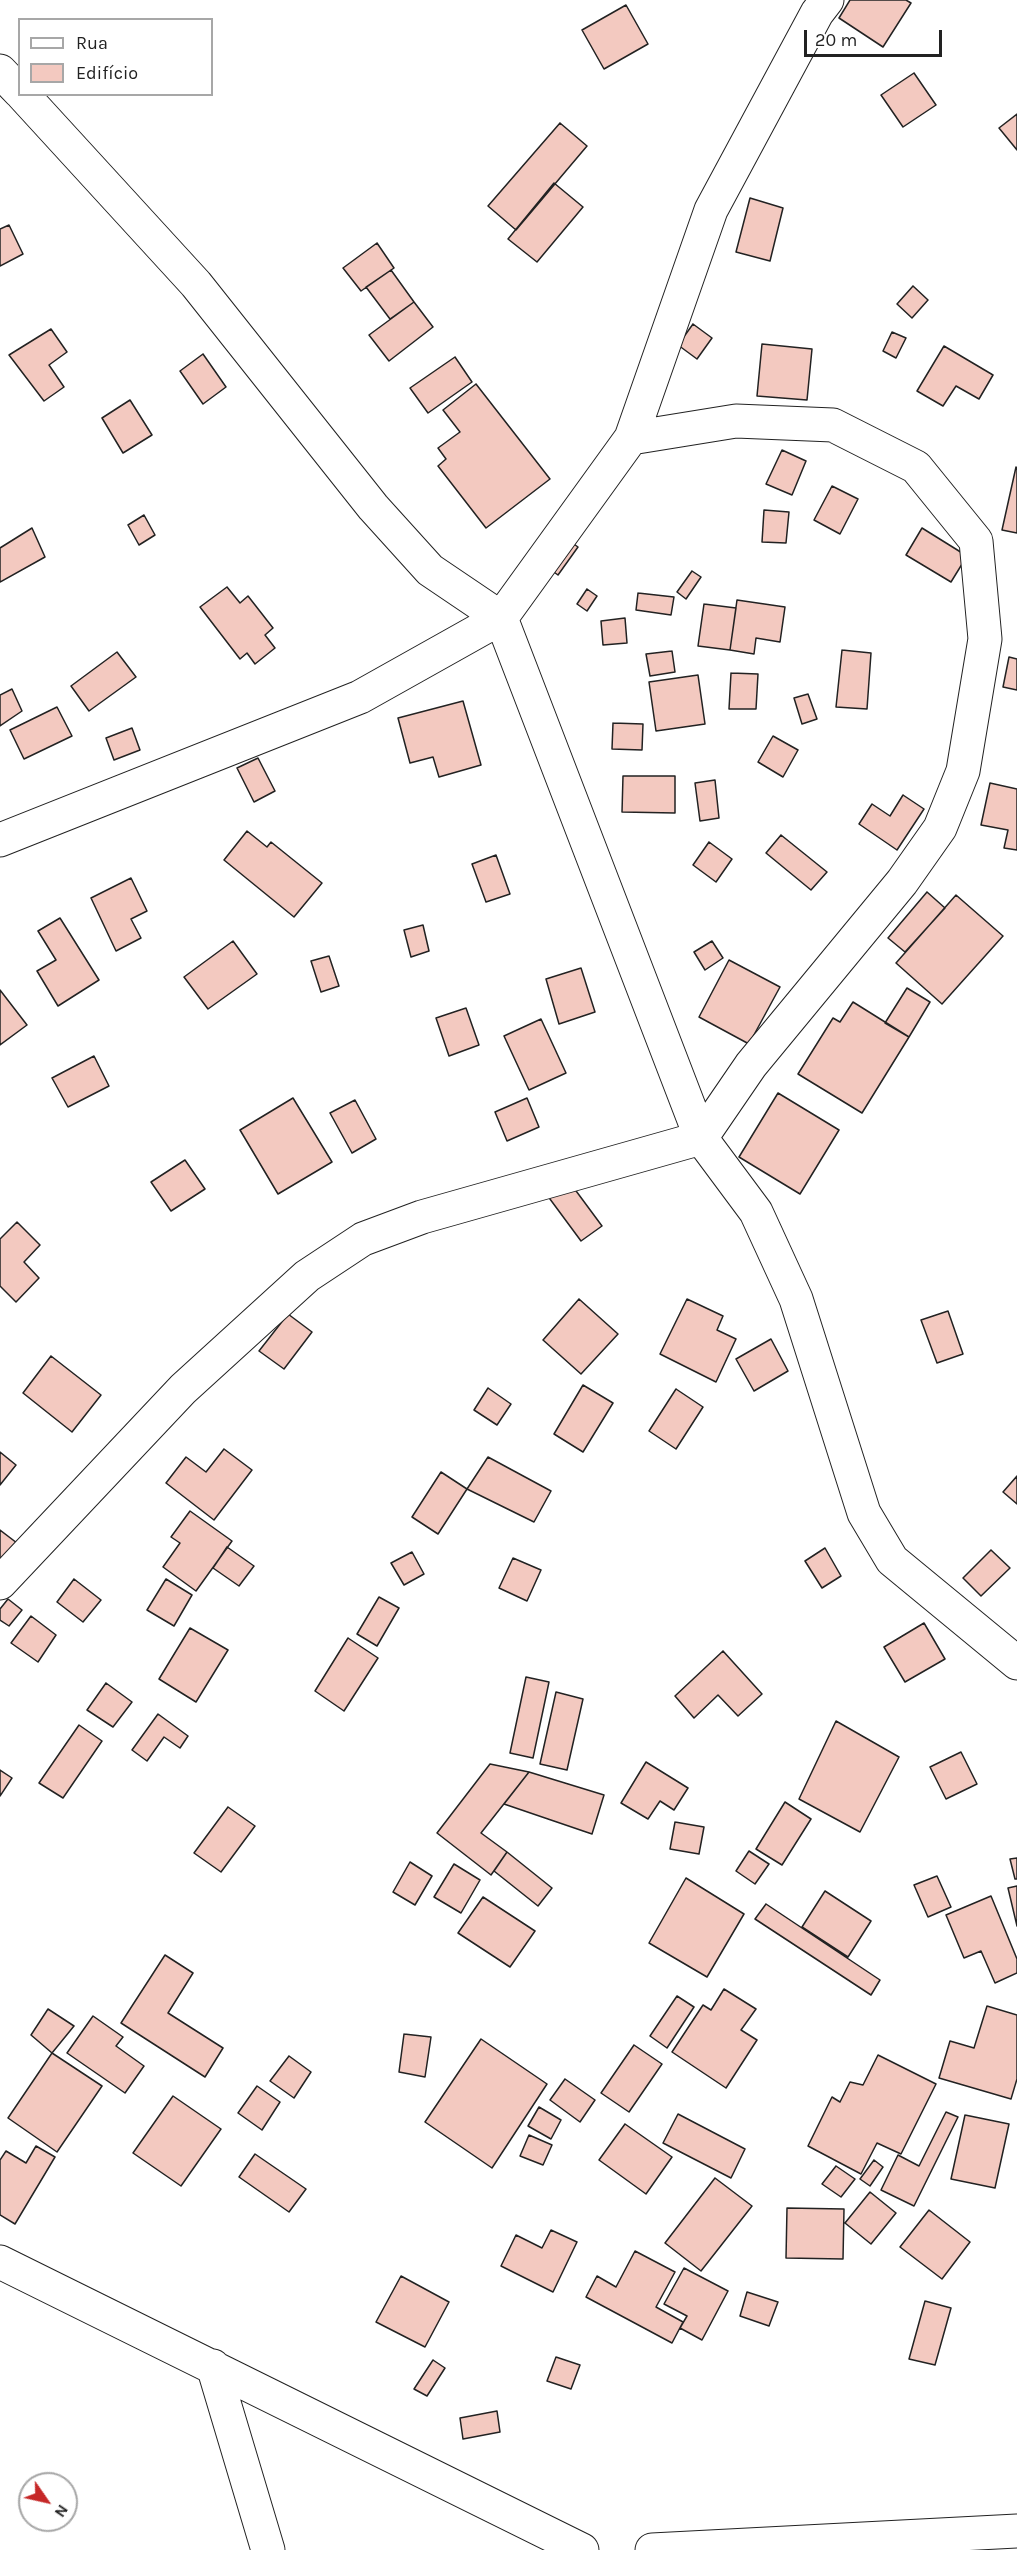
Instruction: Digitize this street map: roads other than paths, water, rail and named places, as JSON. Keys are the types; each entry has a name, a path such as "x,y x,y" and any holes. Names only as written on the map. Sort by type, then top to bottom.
{"main road":[{"path":"0,840 360,697 501,618 631,438 711,210 818,4"},
{"path":"0,71 18,90"},
{"path":"24,96 196,284 373,507 430,570 501,618 701,1138 756,1212 796,1299 864,1513 892,1560 1017,1663"},
{"path":"0,1583 183,1389 307,1276 363,1239 422,1217 701,1138 751,1065 902,882 940,828 963,771 985,639 976,541 916,467 833,425 736,421 631,438"},
{"path":"0,2262 582,2550"},
{"path":"213,2366 268,2550"},
{"path":"652,2550 1017,2531"}]}
